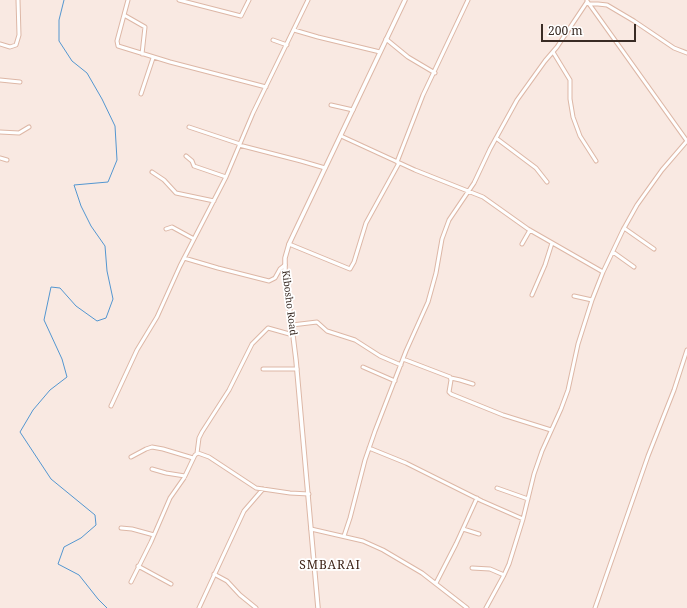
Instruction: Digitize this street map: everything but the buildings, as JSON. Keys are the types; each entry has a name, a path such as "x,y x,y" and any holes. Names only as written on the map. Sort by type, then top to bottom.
{"street":[{"path":"0,44 10,47 16,45 19,35 18,0"},
{"path":"128,0 117,45 153,58 266,87"},
{"path":"179,0 239,16 243,14 249,0"},
{"path":"111,406 137,350 157,317 184,258 226,177 253,113 308,0"},
{"name":"Kibosho Road","path":"318,608 297,369 284,265 289,244 405,0"},
{"path":"289,244 350,269 354,262 366,223 398,163 423,96 468,0"},
{"path":"599,4 601,0"},
{"path":"588,2 607,6 615,10 674,48 687,53"},
{"path":"344,536 369,448 403,359 428,302 436,273 442,239 446,228 455,211 470,191 496,138 517,100 588,2"},
{"path":"486,608 504,575 523,519 539,458 568,390 578,344 592,300 603,272 637,204 687,141 588,2"},
{"path":"124,15 145,27 142,54"},
{"path":"294,30 318,38 380,52"},
{"path":"386,39 408,57 435,73"},
{"path":"272,40 287,45"},
{"path":"553,52 570,80 572,117 580,136 596,161"},
{"path":"141,94 153,58"},
{"path":"0,80 20,82"},
{"path":"331,105 353,110"},
{"path":"0,132 19,134 29,127"},
{"path":"189,128 240,145 301,160 325,168"},
{"path":"341,136 398,163 487,199 509,217 603,272"},
{"path":"496,138 536,168 547,182"},
{"path":"186,156 192,161 194,166 226,177"},
{"path":"0,158 7,160"},
{"path":"152,172 164,180 176,193 214,201"},
{"path":"166,229 172,227 194,238"},
{"path":"624,228 654,249"},
{"path":"522,244 530,230"},
{"path":"532,295 539,276 544,268 552,243"},
{"path":"612,252 634,267"},
{"path":"184,258 269,281 275,278 284,265"},
{"path":"574,296 592,300"},
{"path":"292,325 317,322 327,331 355,340 380,356 401,365"},
{"path":"131,582 170,498 185,476 193,458 197,453 202,432 229,390 252,344 268,328 293,335"},
{"path":"595,608 687,350"},
{"path":"403,359 451,378 473,384"},
{"path":"362,367 395,380"},
{"path":"263,369 297,369"},
{"path":"451,378 449,392 451,394 503,415 552,430"},
{"path":"131,457 146,448 152,447 193,458"},
{"path":"369,448 420,470 523,519"},
{"path":"197,453 201,453 209,457 256,488 308,494"},
{"path":"152,469 185,476"},
{"path":"497,488 528,499"},
{"path":"199,608 244,511 263,489"},
{"path":"436,583 477,498"},
{"path":"121,528 132,529 154,535"},
{"path":"311,529 364,541 383,550 410,565 436,583 467,608"},
{"path":"463,529 479,534"},
{"path":"138,566 171,584"},
{"path":"472,568 490,569 504,575"},
{"path":"214,574 227,581 240,595 256,608"}],"waterway":[{"path":"64,0 59,20 59,41 72,61 87,73 115,126 117,160 108,182 74,185 81,206 91,226 105,246 107,271 113,299 106,318 97,321 76,306 60,288 51,287 44,320 62,359 67,377 50,390 33,410 20,432 51,479 95,515 96,525 81,538 64,547 58,564 79,575 107,608"}],"district":[{"name":"SMBARAI","path":"330,566"}]}
